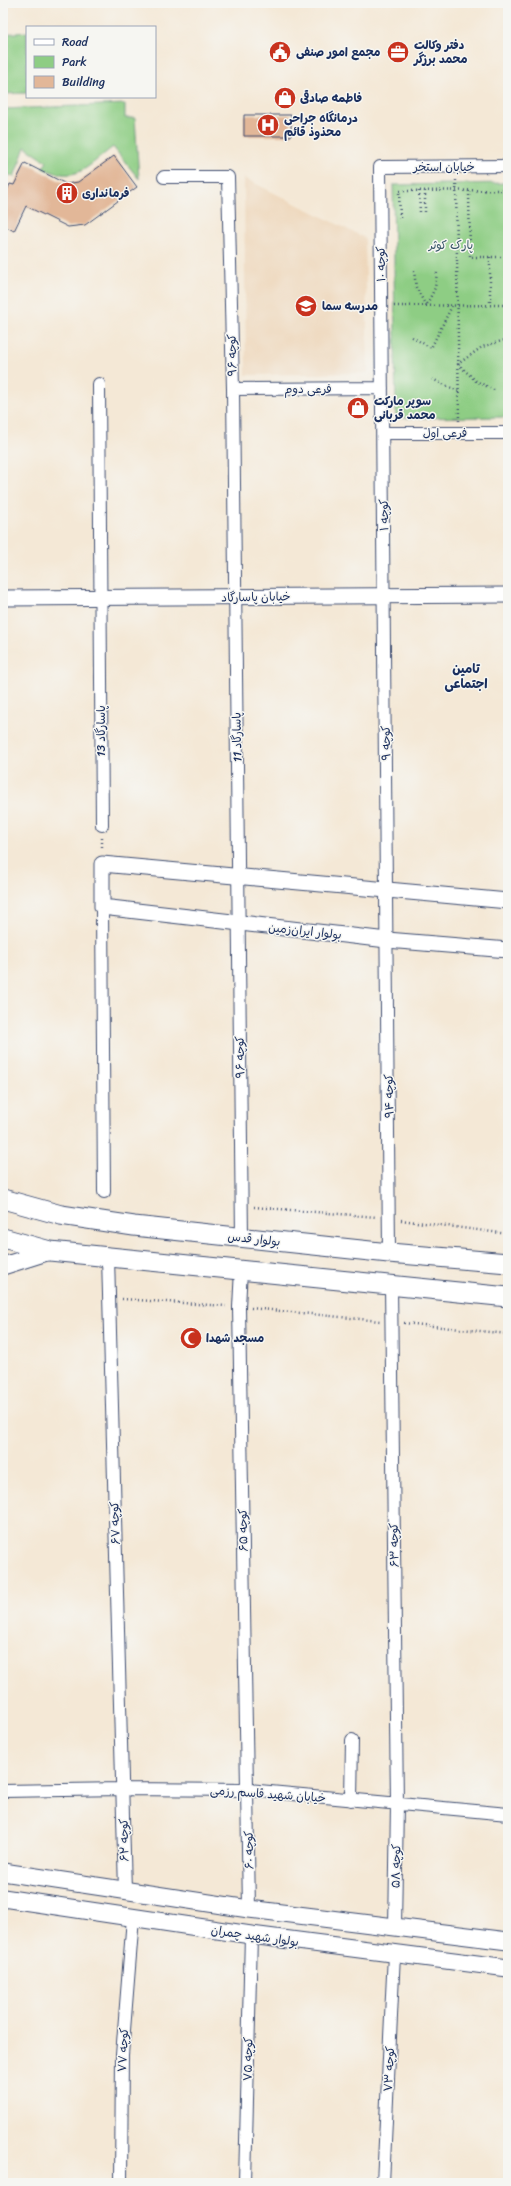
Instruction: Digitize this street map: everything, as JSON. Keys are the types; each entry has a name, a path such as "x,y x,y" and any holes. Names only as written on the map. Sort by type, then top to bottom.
{"main road":[{"name":"بولوار قدس","path":"3,1198 61,1215 134,1226 389,1253 508,1263"},
{"path":"3,1238 50,1251 508,1297"},
{"path":"3,1266 50,1251"},
{"path":"3,1872 249,1910 508,1941"},
{"name":"بولوار شهید چمران","path":"3,1898 251,1936 508,1968"}],"street":[{"name":"خیابان استخر","path":"380,167 508,166"},
{"name":"کوچه ۱۰","path":"380,167 383,434"},
{"name":"کوچه ۹۶","path":"164,177 228,177 233,389 235,597"},
{"name":"پاسارگاد 13","path":"99,384 102,825"},
{"name":"فرعی دوم","path":"233,389 382,388"},
{"name":"فرعی اول","path":"383,434 508,433"},
{"name":"کوچه ۱","path":"383,434 384,596"},
{"name":"خیابان پاسارگاد","path":"3,598 508,595"},
{"name":"کوچه ۹","path":"384,596 387,940"},
{"name":"پاسارگاد 11","path":"235,597 238,876"},
{"path":"104,1192 102,864 508,901"},
{"name":"کوچه ۹۶","path":"238,876 242,1238"},
{"name":"بولوار ایران‌زمین","path":"102,907 238,924 387,940 508,950"},
{"name":"کوچه ۹۴","path":"387,940 389,1253"},
{"name":"کوچه ۶۷","path":"108,1257 122,1789"},
{"name":"کوچه ۶۵","path":"241,1270 240,1307 248,1790"},
{"name":"کوچه ۶۳","path":"391,1285 390,1322 397,1804"},
{"path":"351,1800 352,1740"},
{"name":"خیابان شهید قاسم رزمی","path":"3,1791 122,1789 248,1790 508,1814"},
{"name":"کوچه ۶۲","path":"122,1789 125,1891"},
{"name":"کوچه ۶۰","path":"248,1790 249,1910"},
{"name":"کوچه ۵۸","path":"395,1928 397,1804"},
{"name":"کوچه ۷۷","path":"121,2183 122,2055 133,1918"},
{"name":"کوچه ۷۵","path":"245,2183 251,1936"},
{"name":"کوچه ۷۳","path":"383,2183 394,1954"}],"path":[{"path":"456,166 459,433"},
{"path":"469,190 470,257 508,257"},
{"path":"400,218 399,191 508,190"},
{"path":"419,191 420,212"},
{"path":"425,191 425,212"},
{"path":"490,257 490,305"},
{"path":"414,271 416,287 426,306"},
{"path":"426,306 435,288 437,272"},
{"path":"382,306 508,305"},
{"path":"412,338 431,348 452,306"},
{"path":"458,364 482,347 505,340"},
{"path":"458,364 476,381 494,390"},
{"path":"432,379 458,391"},
{"path":"102,825 102,864"},
{"path":"109,1298 240,1307 508,1334"}],"shaded area":[{"name":"مدرسه سما","path":"244,178 365,238 368,373 246,375"}],"green space":[{"path":"26,32 26,93 3,94 3,34"},
{"path":"125,104 125,118 135,118 139,179 113,147 81,171 73,174 64,174 54,173 42,168 47,162 25,147 14,177 7,174 3,184 3,109"},
{"name":"پارک کوثر","path":"508,183 508,417 396,418 393,185"}],"building":[{"name":"درمانگاه جراحی محذوذ قائم","path":"244,115 291,115 291,136 244,136"},
{"name":"فرمانداری","path":"114,156 137,187 85,225 68,227 26,206 14,231 3,225 3,199 10,184 14,185 25,163 66,184 78,182"}],"place":[{"name":"مجمع امور صنفی","path":"280,52"},
{"name":"دفتر وکالت محمد برزگر","path":"398,52"},
{"name":"فاطمه صادقی","path":"285,98"},
{"name":"درمانگاه جراحی محذوذ قائم","path":"268,125"},
{"name":"فرمانداری","path":"67,193"},
{"name":"مدرسه سما","path":"306,306"},
{"name":"سوپر مارکت محمد قربانی","path":"358,408"},
{"name":"مسجد شهدا","path":"191,1338"}],"district":[{"name":"تامین اجتماعی","path":"466,676"}]}
